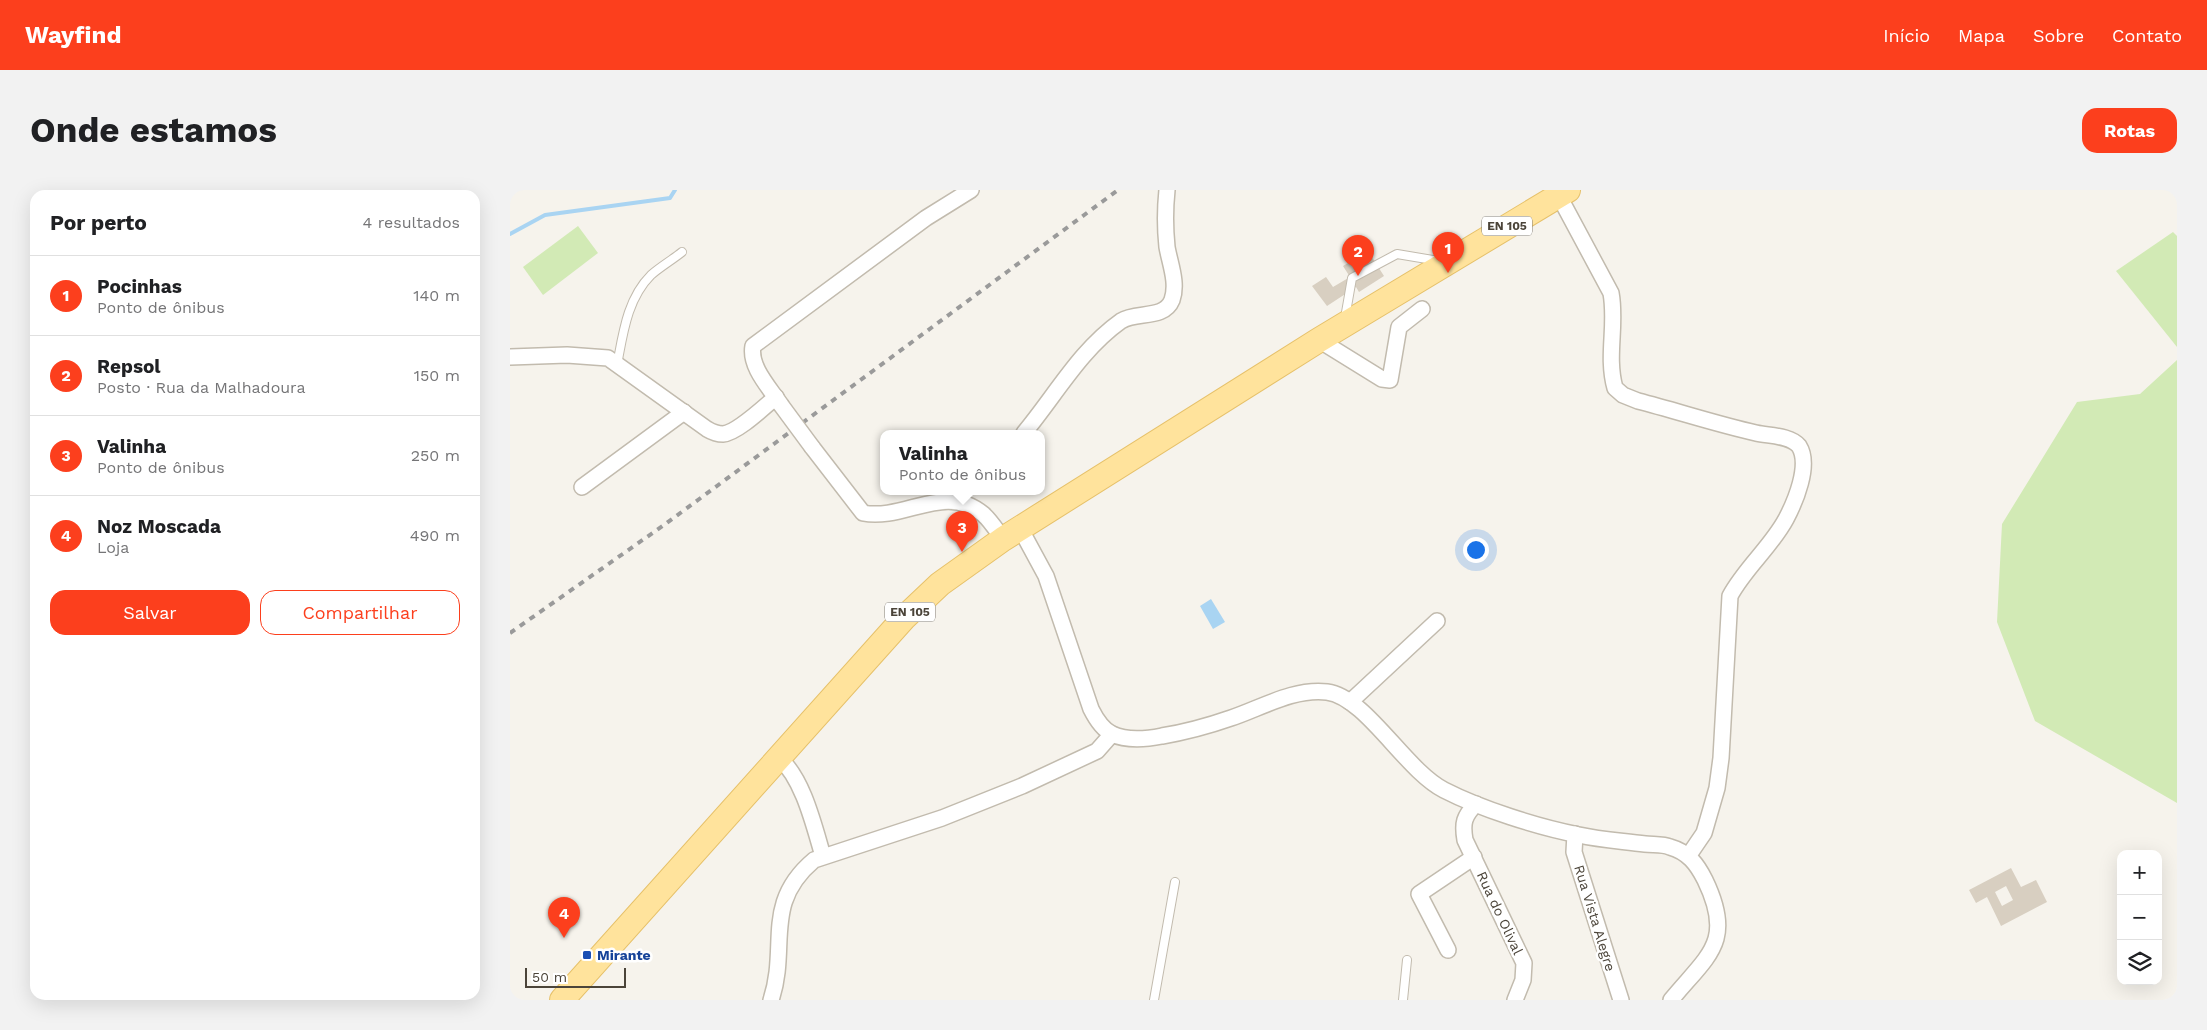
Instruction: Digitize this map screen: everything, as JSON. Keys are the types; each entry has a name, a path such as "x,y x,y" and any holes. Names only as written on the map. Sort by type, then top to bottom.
{"main road":[{"name":"EN 105","path":"562,1000 904,618 940,584 1011,533 1319,340 1563,193"}],"street":[{"path":"971,190 926,218 753,346 751,355 753,363 812,447 863,513 876,515 969,497 984,515 1011,533 1046,576 1091,709 1098,722 1112,734 1148,739 1183,732 1231,718 1292,695 1328,692 1344,697 1350,702 1424,776 1441,789 1476,804 1575,834 1668,846 1689,855 1701,871 1713,897 1718,913 1718,934 1711,952 1701,967 1671,1000"},
{"path":"1026,430 1071,371 1113,327 1132,316 1148,315 1164,310 1171,302 1174,290 1165,230 1167,190"},
{"path":"1563,193 1610,293 1614,309 1610,356 1615,388 1623,395 1638,400 1755,433 1788,438 1799,446 1802,460 1802,480 1795,502 1785,521 1738,580 1730,596 1724,724 1717,788 1704,833 1689,855"},
{"path":"1319,340 1382,379 1390,380 1399,327 1422,309"},
{"path":"510,358 575,356 608,358 712,432 724,434 779,401"},
{"path":"582,487 684,412"},
{"path":"1350,702 1437,622"},
{"path":"771,1000 776,974 778,924 783,900 803,870 814,860 942,818 1022,786 1096,751 1112,734"},
{"path":"779,758 793,774 811,815 823,856"},
{"name":"Rua do Olival","path":"1476,804 1465,815 1463,828 1465,840 1524,964 1523,980 1513,999"},
{"name":"Rua Vista Alegre","path":"1575,834 1574,852 1621,1000"},
{"name":"Rua do Olival","path":"1448,950 1419,894 1474,857"}],"lane":[{"path":"617,365 628,312 639,290 651,276 682,252"},
{"path":"1344,325 1352,278 1397,254 1446,262"},
{"path":"1154,1000 1175,882"},
{"path":"1403,1000 1408,960"}],"green space":[{"path":"578,226 598,253 543,295 523,267"},
{"path":"2173,232 2177,236 2177,347 2116,271"},
{"path":"2177,360 2177,803 2035,721 1997,622 2002,524 2077,402 2140,394"}],"water":[{"path":"1211,599 1225,622 1213,629 1200,606"}],"building":[{"path":"1368,251 1384,276 1359,292 1356,287 1327,306 1312,286 1326,277 1333,287 1350,277 1343,266"},
{"path":"2011,868 2021,887 2036,880 2047,902 2001,926 1987,897 1976,903 1969,890","holes":["2006,886 2013,900 2002,906 1995,892"]}],"waterway":[{"path":"510,234 545,215 670,198 675,190"}],"railway":[{"path":"510,633 664,525 1118,190"}],"place":[{"name":"Pocinhas","path":"1448,273"},
{"name":"Repsol","path":"1358,276"},
{"name":"Valinha","path":"962,552"},
{"name":"Noz Moscada","path":"564,938"},
{"name":"Mirante","path":"587,955"}]}
